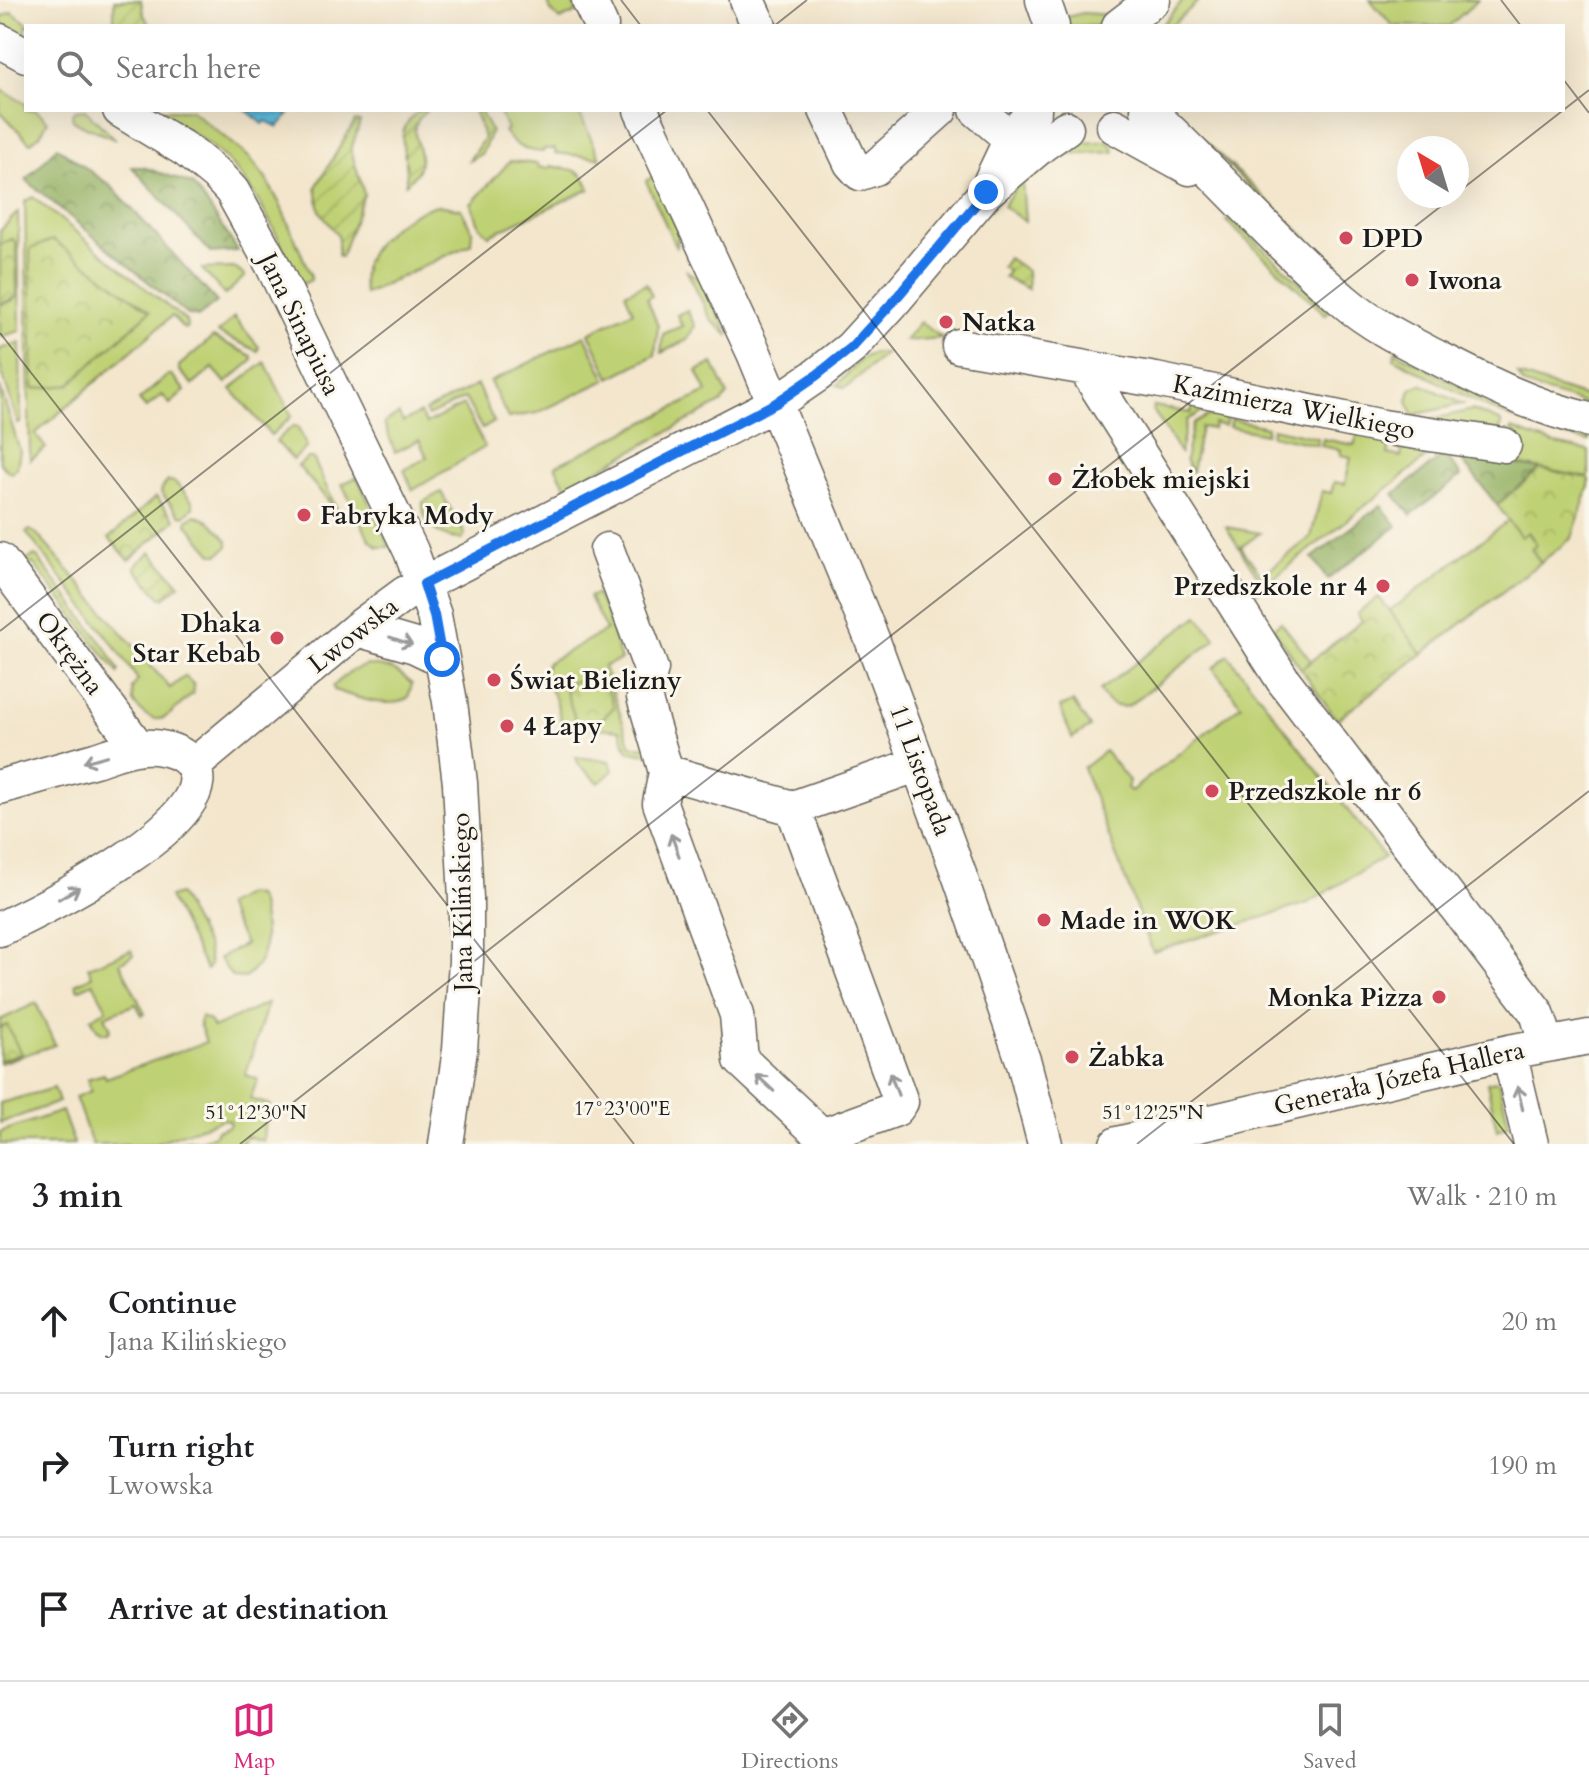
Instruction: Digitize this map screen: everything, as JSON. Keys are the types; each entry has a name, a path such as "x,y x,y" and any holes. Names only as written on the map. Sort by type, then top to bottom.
{"street":[{"path":"589,0 600,24"},
{"path":"747,0 758,24"},
{"path":"1122,24 1153,0"},
{"path":"1152,24 1170,0"},
{"path":"0,41 24,54"},
{"name":"Jana Sinapiusa","path":"123,112 186,150 232,191 293,305 424,584"},
{"name":"11 Listopada","path":"642,112 776,403 872,639 960,877 1024,1063 1045,1144"},
{"path":"827,112 851,163 860,173 875,168 938,112"},
{"path":"979,112 1011,139"},
{"name":"Lwowska","path":"986,192 1011,139 1032,112"},
{"path":"1150,112 1345,302 1376,325 1508,394 1543,408 1589,420"},
{"path":"1057,119 1091,134 1121,118 1224,187"},
{"name":"Lwowska","path":"193,766 394,601 776,403 817,375 851,348 986,192 1043,144 1057,119"},
{"name":"Kazimierza Wielkiego","path":"959,346 1156,380 1383,427 1504,445"},
{"path":"1085,368 1266,655 1537,1013 1547,1044"},
{"path":"607,550 651,669 644,697 666,772 660,803 737,1015 741,1060 823,1140 896,1109 901,1102 793,808"},
{"name":"Okrężna","path":"0,560 138,747"},
{"name":"Jana Kilińskiego","path":"424,584 434,615 442,659 460,783 466,899 466,961 460,1050 446,1144"},
{"path":"357,629 401,641 442,659"},
{"path":"0,787 138,747 177,751 193,766 197,787 177,819 159,834 71,892 0,929"},
{"path":"666,772 793,808 919,764"},
{"name":"Generała Józefa Hallera","path":"1117,1144 1509,1052 1589,1037"},
{"path":"1509,1052 1531,1144"}],"green space":[{"path":"114,0 141,0 149,24 114,24"},
{"path":"546,0 571,0 577,12 560,20"},
{"path":"1183,0 1200,0 1173,24 1163,24"},
{"path":"1370,0 1478,0 1451,24 1391,24"},
{"path":"12,12 28,24 24,24 24,37 0,23 2,17"},
{"path":"1083,13 1110,15 1109,24 1066,24 1063,18"},
{"path":"0,89 24,103 24,112 38,112 48,121 40,135 30,143 0,111"},
{"path":"87,112 116,140 73,121 72,114"},
{"path":"157,112 193,112 250,158 279,202 311,280 301,285 265,213 231,164 185,128"},
{"path":"418,112 425,112 419,118 415,133 420,154 417,172 405,185 407,174 403,135 411,118"},
{"path":"475,112 481,112 491,132 482,153 468,162 484,138"},
{"path":"499,112 579,112 600,158 555,153 555,149 531,151 512,141 504,131 507,129"},
{"path":"1182,119 1352,281 1408,317 1401,322 1350,289"},
{"path":"355,121 360,122 351,150 364,194 341,257 338,256 338,236 320,211 316,187"},
{"path":"1070,141 1106,141 1114,152 1067,155 1055,148"},
{"path":"57,147 111,186 217,302 198,317 188,315 26,180"},
{"path":"510,161 538,164 538,167 549,169 550,166 575,170 583,176 590,189 489,235 480,227 471,204"},
{"path":"132,167 143,167 192,184 238,251 211,253"},
{"path":"654,176 677,227 676,247 646,181"},
{"path":"1022,178 1025,222 1003,206"},
{"path":"33,197 186,321 187,327 184,329 172,316 35,434 46,448 30,460 25,201"},
{"path":"437,205 461,209 472,231 471,244 365,294 363,278 366,263 382,237 408,217"},
{"path":"18,212 20,331 0,337 0,305 13,300 12,239 0,245 0,231"},
{"path":"1232,219 1329,310 1326,315 1226,221"},
{"path":"13,239 16,244 17,297 0,305 0,245"},
{"path":"53,240 150,311 69,385 33,389 30,249"},
{"path":"1008,258 1027,271 1028,289 1004,277 1008,271 1002,267"},
{"path":"235,268 245,276 225,295 202,269"},
{"path":"687,271 703,281 729,336 711,320"},
{"path":"646,283 652,296 647,298 658,326 655,355 610,378 589,333 633,311 625,293"},
{"path":"687,310 695,326 687,340 661,353 663,334 682,326 677,315"},
{"path":"234,317 259,347 258,351 218,333"},
{"path":"920,322 942,338 905,341"},
{"path":"585,335 606,380 537,413 508,418 490,382"},
{"path":"213,337 252,356 252,361 226,383 213,368 193,385 179,366"},
{"path":"20,343 21,422 18,424 0,366 0,349"},
{"path":"1395,351 1489,402 1538,422 1589,436 1589,441 1537,428 1488,408 1394,358"},
{"path":"874,353 886,353 848,386 837,385 862,358"},
{"path":"265,362 292,416 271,435 231,389"},
{"path":"713,363 728,395 721,403 566,487 555,466 707,392 697,371"},
{"path":"168,375 172,375 185,391 170,404 162,395 146,408 139,400"},
{"path":"1518,375 1589,398 1589,405 1524,385"},
{"path":"1421,384 1463,404 1413,415 1408,401 1411,389"},
{"path":"477,385 494,422 482,429 465,398 428,416 425,411"},
{"path":"0,387 20,451 17,468 11,473 0,464"},
{"path":"1195,395 1210,407 1187,420 1180,453 1153,410 1154,406 1191,413"},
{"path":"463,405 485,447 413,490 404,470 427,457 419,440 395,452 384,423 399,414 403,422 420,413 426,424"},
{"path":"1472,410 1500,421 1499,431 1410,424"},
{"path":"1209,415 1227,418 1225,426 1214,424 1213,429 1201,427 1192,472 1185,460 1193,424"},
{"path":"1231,419 1267,427 1266,434 1229,427"},
{"path":"293,426 298,427 307,447 293,460 276,441"},
{"path":"1272,428 1318,438 1317,445 1271,435"},
{"path":"1512,429 1551,443 1589,451 1589,478 1449,451 1509,436"},
{"path":"1359,430 1392,436 1388,454 1401,457 1402,450 1395,448 1397,437 1437,449 1250,597 1244,590 1258,577 1226,527 1260,533 1241,547 1262,575 1311,537 1322,491 1331,493 1334,482 1345,484 1351,457 1340,455 1341,450 1321,446 1323,439 1354,445"},
{"path":"1456,453 1540,469 1497,505"},
{"path":"313,458 338,512 298,466"},
{"path":"1440,458 1450,460 1461,476 1411,515 1394,494"},
{"path":"1540,469 1589,478 1572,538 1541,562 1531,549 1537,544 1528,532 1521,537 1497,505"},
{"path":"357,477 390,547 378,547 369,539 342,484"},
{"path":"168,481 175,482 193,502 193,508 184,516 161,493"},
{"path":"441,492 465,534 462,539 440,533 425,517 423,502"},
{"path":"156,497 175,519 129,560 109,538"},
{"path":"1381,505 1397,526 1328,579 1312,558"},
{"path":"196,515 211,522 228,541 228,546 219,554 213,554 187,524 188,519"},
{"path":"1509,520 1521,536 1527,532 1537,544 1531,549 1541,562 1422,654 1390,611"},
{"path":"30,530 37,534 170,688 185,676 194,685 193,693 170,714 164,718 150,717 133,702 132,688 138,680 26,532"},
{"path":"151,552 180,585 164,598 135,568"},
{"path":"33,556 37,557 106,648 118,673 33,563 21,571 22,564"},
{"path":"596,594 605,610 621,660 604,666 631,746 652,747 654,755 628,751 620,730 562,725 556,700 543,677 547,663 606,630 589,597"},
{"path":"1379,597 1422,654 1337,720 1301,669 1362,621 1357,614"},
{"path":"1198,616 1216,639 1128,706 1115,705 1104,698 1100,690"},
{"path":"1281,622 1311,661 1301,669 1273,628"},
{"name":"Przedszkole nr 6","path":"1228,655 1384,857 1308,903 1153,952 1083,768 1105,751 1129,781 1127,788 1131,791 1241,705 1213,668"},
{"path":"366,665 386,667 401,675 412,684 408,698 382,703 334,690 333,686 349,672"},
{"path":"601,672 614,707 597,724 576,722 564,685"},
{"path":"1073,702 1090,727 1072,738 1060,707"},
{"path":"576,757 610,761 613,771 599,783 579,765"},
{"path":"179,894 207,946 210,965 206,970 169,897"},
{"path":"246,894 256,896 258,900 264,947 256,966 245,978 232,977 219,958 245,944 225,906"},
{"path":"131,950 133,955 120,963 145,1014 142,1015 136,1004 105,1016 111,1029 103,1033 91,1018 107,1009 93,983 78,990 75,984 92,976 88,967"},
{"path":"36,1003 55,1045 0,1063 0,1020"},
{"path":"268,1003 245,1075 258,1079 250,1099 270,1105 265,1116 263,1141 246,1136 242,1144 178,1144 188,1139 197,1142 216,1134 216,1131 229,1126 230,1121 224,1119 152,1144 92,1144 75,1097 91,1091 87,1079 104,1074 106,1078 206,1042 199,1023 201,1017 210,1021 213,1028"},
{"path":"7,1025 21,1054 0,1060 0,1028"},
{"path":"1487,1083 1499,1083 1509,1124 1497,1130"},
{"path":"54,1088 59,1102 0,1123 0,1103"},
{"path":"62,1111 74,1144 0,1144 0,1132"}],"water":[{"path":"248,112 289,114 278,127 266,121 263,124"}],"place":[{"name":"DPD","path":"1346,238"},
{"name":"Iwona","path":"1412,280"},
{"name":"Natka","path":"946,322"},
{"name":"Żłobek miejski","path":"1055,479"},
{"name":"Fabryka Mody","path":"304,515"},
{"name":"Przedszkole nr 4","path":"1383,586"},
{"name":"Dhaka Star Kebab","path":"277,638"},
{"name":"Świat Bielizny","path":"494,680"},
{"name":"4 Łapy","path":"507,726"},
{"name":"Przedszkole nr 6","path":"1212,791"},
{"name":"Made in WOK","path":"1044,920"},
{"name":"Monka Pizza","path":"1439,997"},
{"name":"Żabka","path":"1072,1057"}],"route":[{"path":"442,659 434,615 424,584 776,403 817,375 868,330 986,192"}]}
